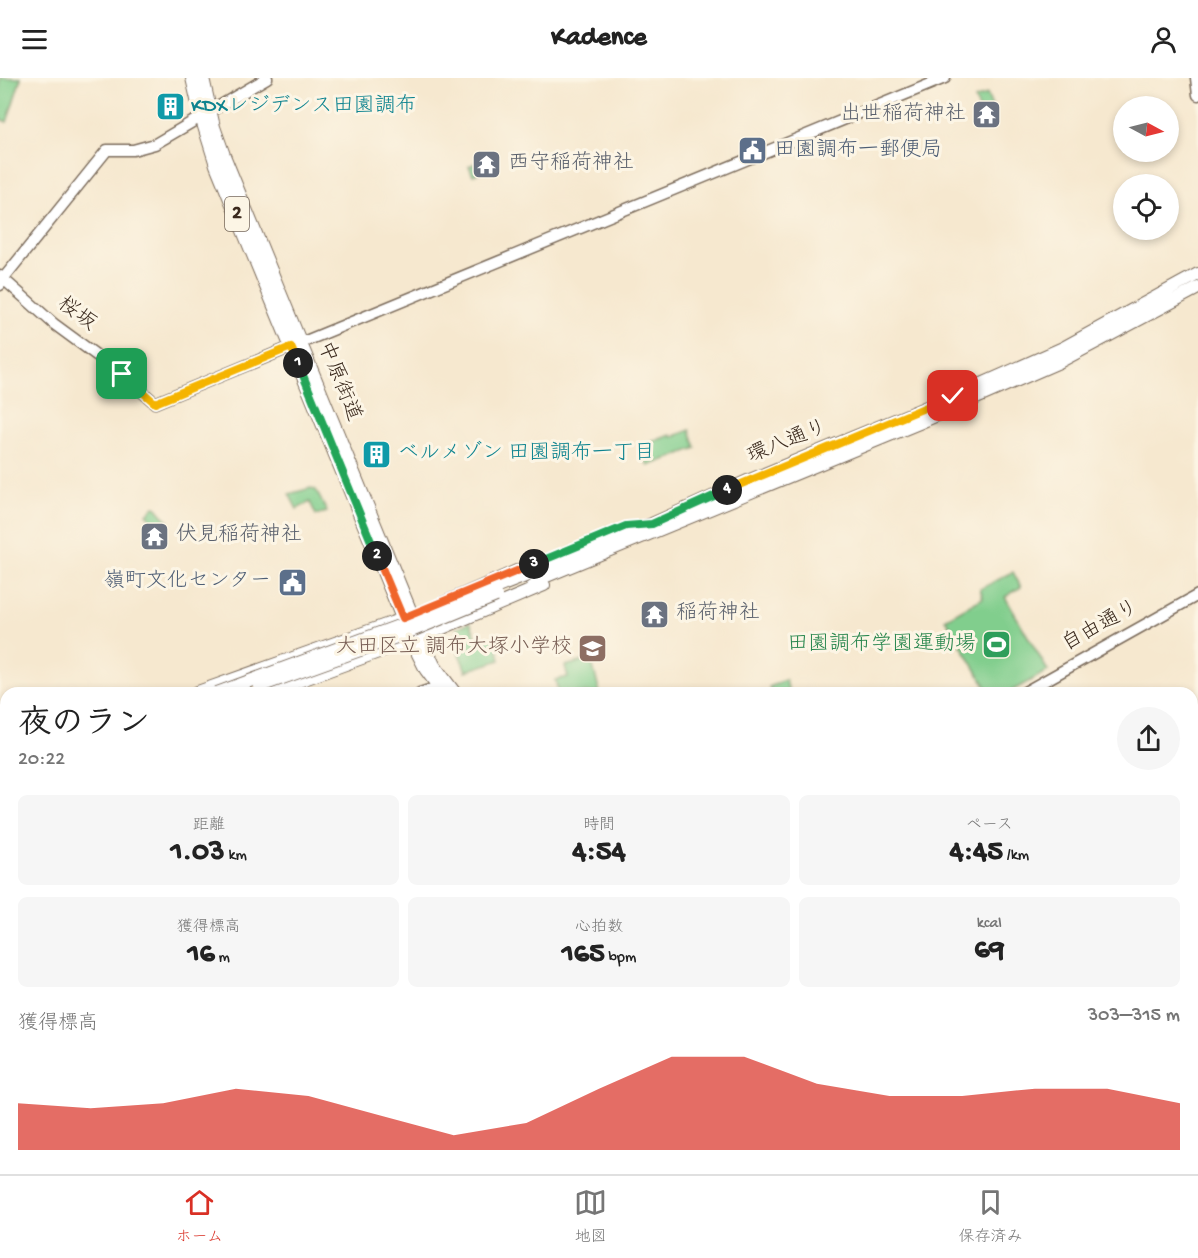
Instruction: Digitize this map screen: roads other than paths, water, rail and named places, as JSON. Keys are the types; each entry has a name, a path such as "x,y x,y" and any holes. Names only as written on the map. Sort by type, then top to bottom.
{"main road":[{"name":"中原街道","path":"192,78 228,164 296,345 408,617 426,670 438,687"},
{"name":"中原街道","path":"203,78 206,115"},
{"name":"環八通り","path":"654,528 750,480 973,388 1063,348 1198,274"},
{"name":"環八通り","path":"233,687 529,578 919,423 1059,362 1198,288"},
{"path":"212,687 408,617 626,526 654,528"},
{"path":"283,687 457,623 480,611 611,558 643,543 654,528"},
{"name":"環八通り","path":"258,687 399,636 529,578"},
{"path":"472,590 480,611"},
{"name":"中原街道","path":"416,639 450,687"}],"street":[{"path":"1,280 107,150 132,150 150,146 267,78"},
{"path":"296,345 945,78"},
{"path":"1196,78 1198,94"},
{"name":"桜坂","path":"1,280 54,324 122,374 155,403 296,345"},
{"name":"自由通り","path":"1034,687 1198,595"}],"place":[{"name":"KDXレジデンス田園調布","path":"170,107"},
{"name":"出世稲荷神社","path":"987,115"},
{"name":"田園調布一郵便局","path":"753,151"},
{"name":"西守稲荷神社","path":"487,164"},
{"name":"ベルメゾン 田園調布一丁目","path":"377,454"},
{"name":"伏見稲荷神社","path":"155,536"},
{"name":"嶺町文化センター","path":"292,582"},
{"name":"稲荷神社","path":"655,614"},
{"name":"田園調布学園運動場","path":"997,645"},
{"name":"大田区立 調布大塚小学校","path":"593,648"}]}
